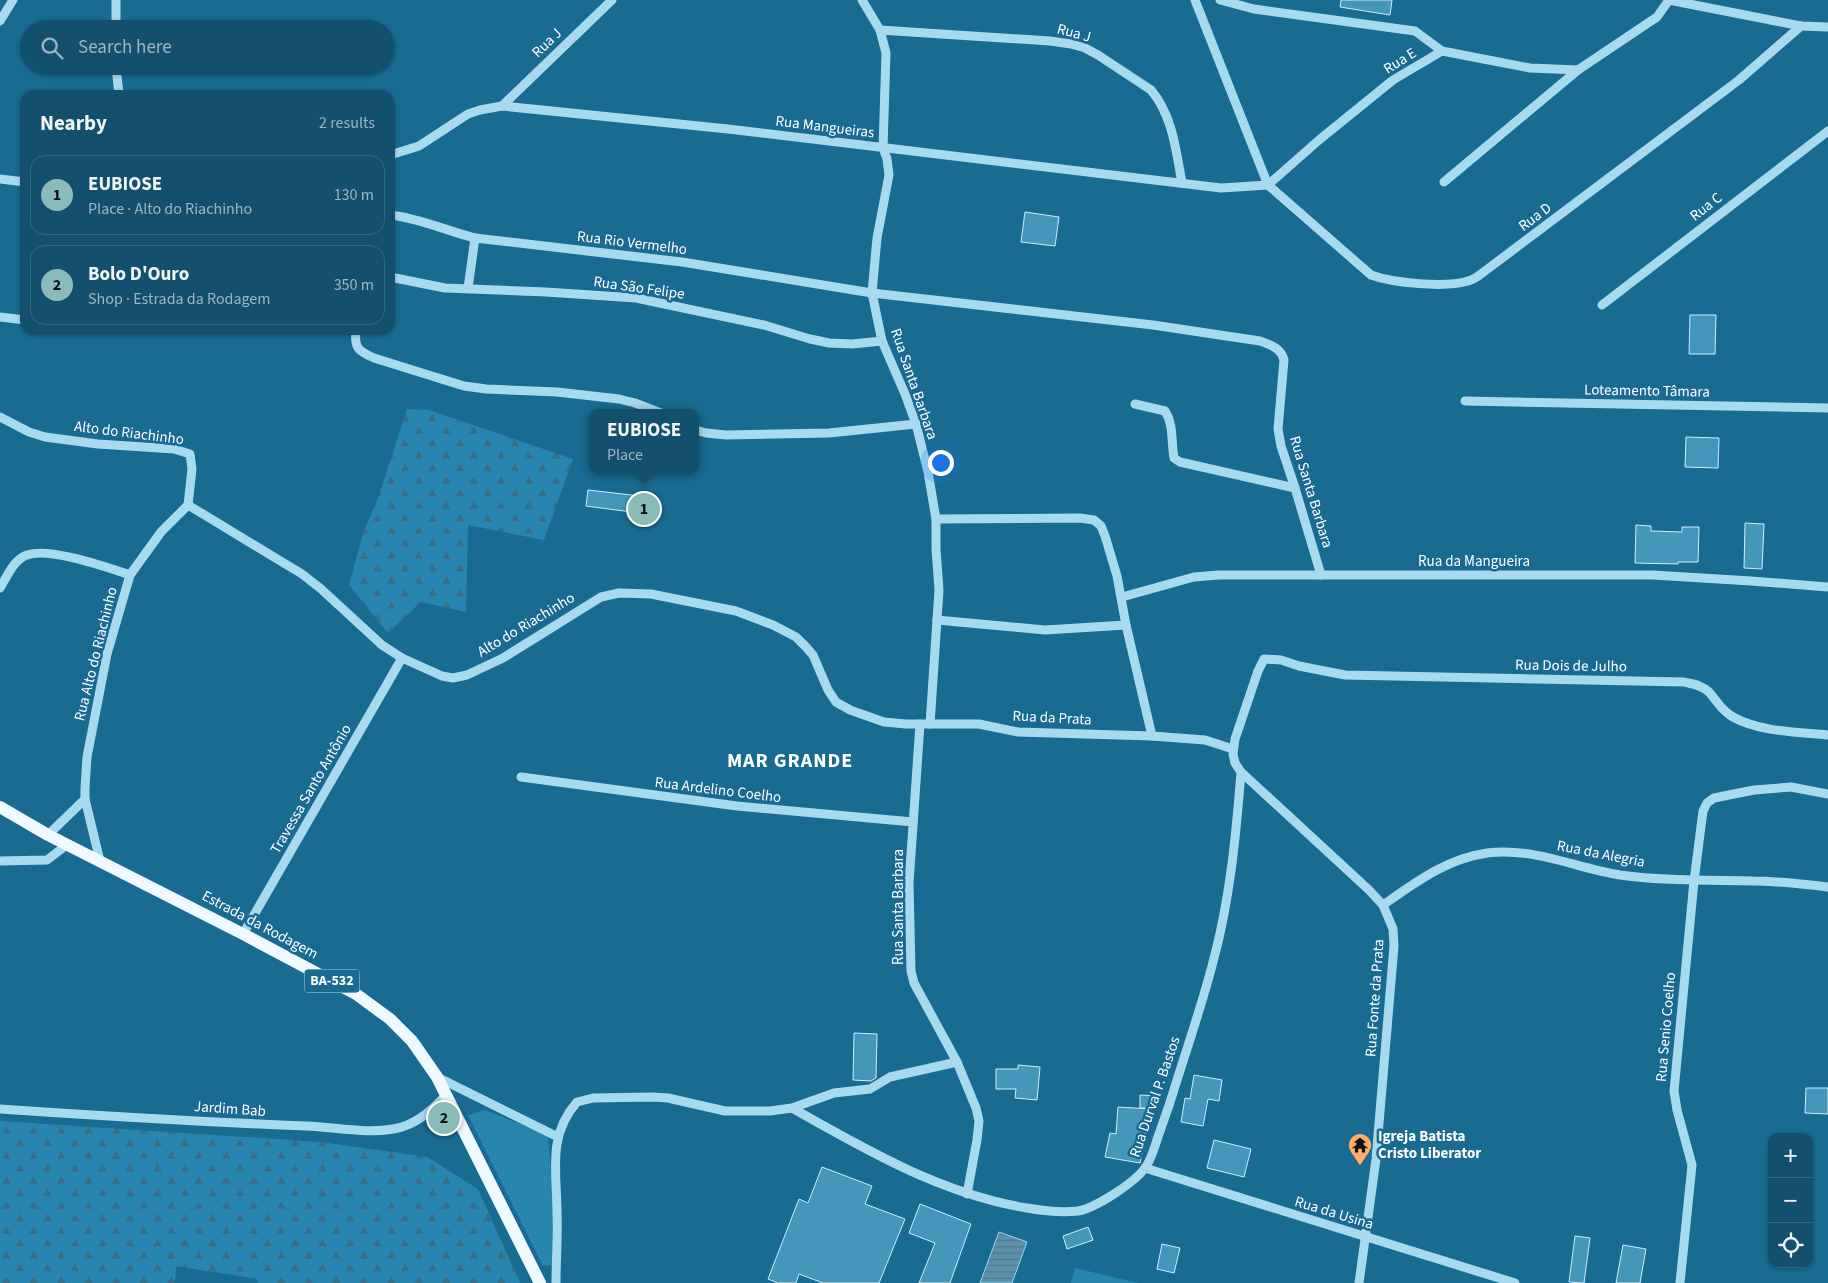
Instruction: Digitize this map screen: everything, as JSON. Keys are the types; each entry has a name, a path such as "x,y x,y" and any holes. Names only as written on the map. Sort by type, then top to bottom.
{"main road":[{"name":"Estrada da Rodagem","path":"0,807 48,834 356,994 390,1020 412,1041 437,1077 540,1283"}],"street":[{"path":"0,21 13,0"},
{"path":"116,0 116,20"},
{"name":"Rua J","path":"502,106 612,0"},
{"path":"862,0 880,30 886,53 883,148 887,159 889,175 877,238 872,293"},
{"path":"1195,0 1268,185"},
{"path":"1220,0 1254,9 1415,31 1442,51 1530,68 1578,70"},
{"path":"1444,182 1578,70 1657,17 1669,0 1801,26 1828,27"},
{"name":"Rua D","path":"1268,185 1371,275 1388,280 1440,284 1457,284 1471,280 1740,80 1801,26"},
{"name":"Rua J","path":"880,30 1050,41 1085,48 1151,90 1159,100 1170,123 1182,183"},
{"name":"Rua E","path":"1268,185 1319,140 1393,80 1442,51"},
{"path":"117,75 118,90"},
{"name":"Rua Mangueiras","path":"395,153 419,146 468,114 502,106 728,129 1221,188 1268,185"},
{"name":"Rua C","path":"1602,305 1828,131"},
{"path":"0,179 20,181"},
{"name":"Rua Rio Vermelho","path":"395,216 424,222 447,231 475,238 682,262 872,293 1143,324 1260,341"},
{"path":"468,288 475,238"},
{"name":"Rua São Felipe","path":"395,278 435,286 636,298 764,325 829,343 852,344 882,341"},
{"name":"Rua Santa Barbara","path":"872,293 882,341 916,424 928,472 936,519 939,590 913,822 909,883 911,971 914,983 957,1062 972,1098 978,1121 977,1140 967,1194"},
{"path":"0,317 20,319"},
{"path":"356,335 356,347 365,354 450,382 477,388 557,392 619,399 652,409"},
{"name":"Rua Santa Barbara","path":"1260,341 1277,348 1282,354 1284,368 1278,429 1281,446 1320,575"},
{"name":"Loteamento Tâmara","path":"1465,401 1828,408"},
{"path":"1135,404 1165,411 1171,423 1174,458 1180,462 1295,488"},
{"name":"Alto do Riachinho","path":"0,417 29,432 45,437 98,444 174,450 190,454 192,469 188,506 302,574 320,588 382,646 402,658 442,676 453,678 467,675 503,658 601,597 619,593 651,594 736,611 773,625 796,638 813,655 828,690 836,702 850,710 884,722 925,724"},
{"path":"699,431 726,435 829,433 916,424"},
{"name":"Rua Alto do Riachinho","path":"100,861 85,799 87,757 107,654 130,575 155,539 188,506"},
{"path":"936,519 1080,518 1094,520 1101,526 1105,536 1122,597 1126,624 1152,736 1205,740 1233,749"},
{"path":"0,588 19,560 27,555 43,553 95,564 130,575"},
{"name":"Rua da Mangueira","path":"1122,597 1204,575 1653,575 1828,588"},
{"path":"937,620 1045,630 1126,624"},
{"name":"Travessa Santo Antônio","path":"243,934 402,658"},
{"name":"Rua Dois de Julho","path":"1233,749 1258,671 1264,659 1281,660 1300,666 1345,675 1684,682 1696,684 1708,691 1723,711 1755,726 1828,735"},
{"name":"Rua da Prata","path":"925,724 978,724 1018,732 1152,736"},
{"name":"Rua Fonte da Prata","path":"1233,749 1235,763 1241,772 1369,890 1383,905 1393,929 1394,946 1376,1160 1358,1283"},
{"name":"Rua Durval P. Bastos","path":"792,1108 908,1170 967,1194 1009,1205 1058,1212 1080,1211 1104,1200 1124,1186 1145,1168 1155,1146 1172,1098 1214,961 1231,871 1241,772"},
{"name":"Rua Ardelino Coelho","path":"521,777 737,806 913,822"},
{"name":"Rua Senio Coelho","path":"1680,1283 1692,1165 1677,1110 1674,1091 1702,811 1707,802 1714,798 1735,793 1791,787 1828,794"},
{"path":"48,834 85,799"},
{"path":"0,861 47,860 68,844"},
{"name":"Rua da Alegria","path":"1383,905 1418,880 1442,867 1463,858 1489,853 1519,852 1620,875 1694,881 1754,881 1828,887"},
{"path":"556,1283 558,1215 554,1159 558,1137 577,1102 594,1098 668,1098 725,1111 746,1112 792,1108 834,1093 870,1089 882,1080 898,1074 957,1062"},
{"path":"437,1077 558,1137"},
{"name":"Jardim Bab","path":"0,1110 363,1130 394,1129 413,1122 432,1110 446,1095"},
{"name":"Rua da Usina","path":"1145,1168 1515,1283"}],"green space":[{"path":"407,409 429,410 573,459 544,540 468,525 466,612 421,602 388,633 349,585 364,530 377,501"},
{"path":"485,1110 548,1135 553,1200 552,1265 543,1266 468,1115"},
{"path":"0,1121 321,1142 427,1157 478,1189 520,1283 258,1283 257,1279 176,1266 175,1283 0,1283"},
{"path":"1075,1268 1138,1283 1071,1283"}],"shaded area":[{"path":"999,1232 1027,1242 1012,1283 980,1283"}],"building":[{"path":"1341,0 1392,0 1390,15 1340,7"},
{"path":"1025,212 1059,217 1055,246 1021,242"},
{"path":"1690,315 1716,315 1715,354 1689,354"},
{"path":"1686,437 1719,438 1718,468 1685,467"},
{"path":"588,490 658,498 655,522 630,519 631,512 586,506"},
{"path":"1745,523 1764,524 1762,569 1744,568"},
{"path":"1636,525 1651,526 1651,531 1682,532 1682,527 1699,527 1698,562 1678,562 1678,564 1635,563"},
{"path":"854,1033 877,1034 876,1078 871,1081 853,1080"},
{"path":"1018,1065 1040,1067 1037,1100 1015,1098 1016,1089 996,1089 996,1069 1018,1069"},
{"path":"1194,1075 1222,1080 1219,1101 1208,1099 1203,1126 1181,1122 1185,1098 1190,1099"},
{"path":"1806,1088 1828,1088 1828,1114 1805,1113"},
{"path":"1140,1095 1157,1096 1157,1108 1140,1108"},
{"path":"1118,1107 1151,1109 1151,1123 1148,1123 1140,1163 1105,1157 1110,1133 1116,1134"},
{"path":"1214,1140 1251,1149 1244,1177 1207,1168"},
{"path":"822,1167 872,1186 865,1204 905,1219 879,1283 823,1283 799,1274 796,1283 778,1283 768,1279 799,1199 808,1203"},
{"path":"920,1204 971,1224 950,1283 919,1283 935,1243 909,1233"},
{"path":"1088,1227 1093,1240 1067,1249 1063,1236"},
{"path":"1575,1236 1590,1238 1584,1283 1569,1282"},
{"path":"1162,1244 1180,1248 1174,1273 1157,1269"},
{"path":"1623,1245 1646,1249 1640,1283 1616,1283"}],"place":[{"name":"EUBIOSE","path":"644,509"},
{"name":"Bolo D'Ouro","path":"444,1118"},
{"name":"Igreja Batista Cristo Liberator","path":"1360,1166"}],"district":[{"name":"MAR GRANDE","path":"790,761"}]}
